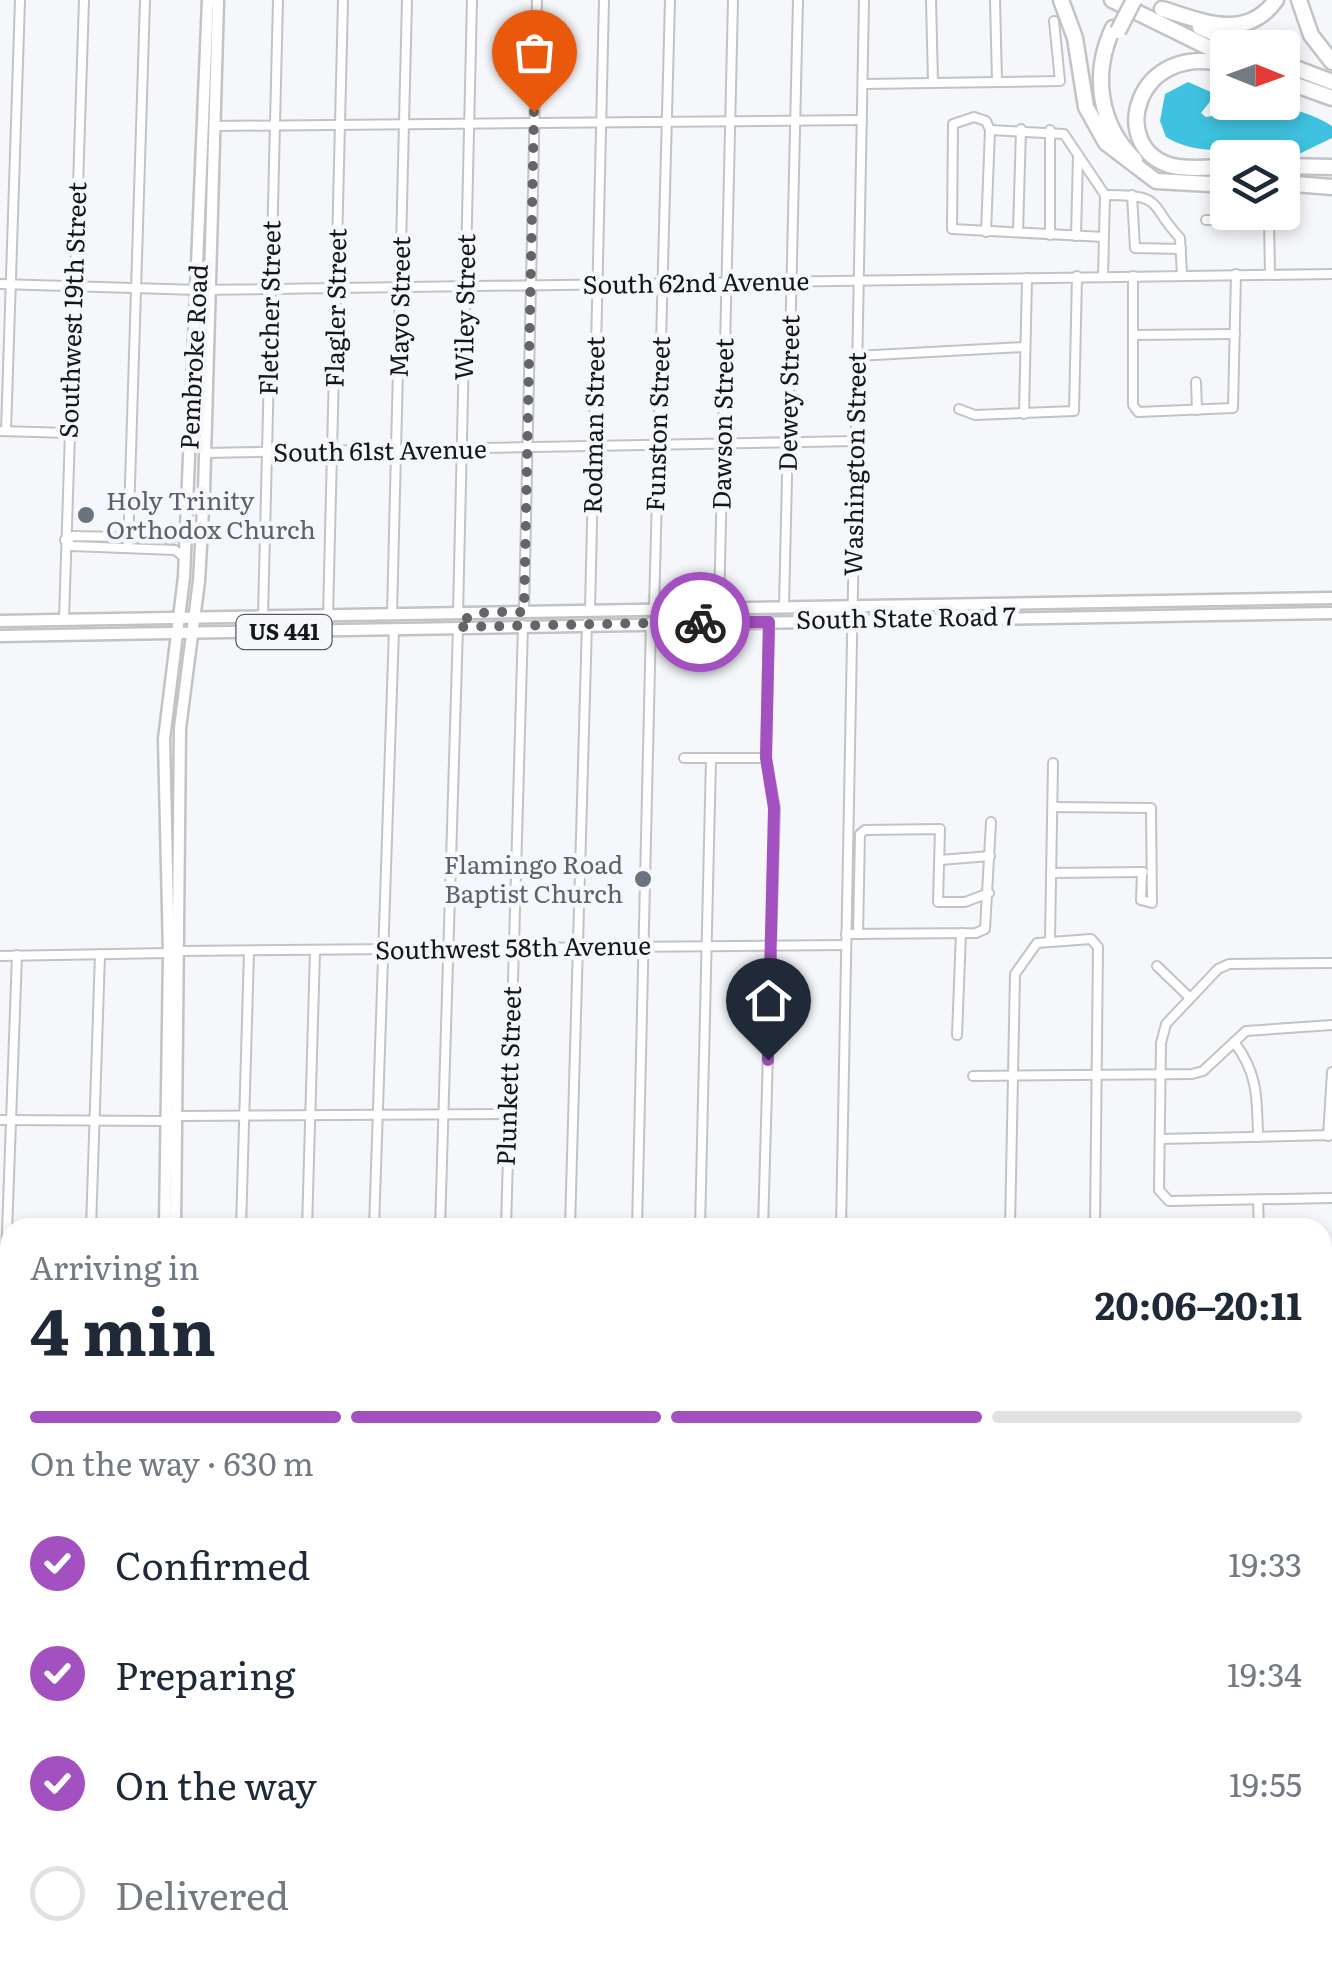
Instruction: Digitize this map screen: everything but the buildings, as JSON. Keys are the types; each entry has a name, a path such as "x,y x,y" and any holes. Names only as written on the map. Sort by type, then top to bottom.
{"highway":[{"path":"1061,0 1075,38 1086,108 1106,143 1156,181 1210,177"},
{"path":"1112,0 1210,48"},
{"path":"1131,0 1116,29 1107,61 1107,98 1115,121 1136,155 1175,172 1210,175"},
{"path":"1146,0 1210,31"},
{"path":"1162,9 1228,26 1258,19 1276,0"},
{"path":"1299,0 1311,35 1332,62"},
{"path":"1210,64 1183,62 1158,73 1140,98 1137,126 1141,139 1161,161 1210,173"},
{"path":"1300,70 1332,82"},
{"path":"1300,87 1332,98"},
{"path":"1300,167 1332,170"},
{"path":"1300,173 1332,170"},
{"path":"1300,185 1332,187"}],"main road":[{"name":"Pembroke Road","path":"174,952 180,728 194,618 204,454 208,0"},
{"name":"Pembroke Road","path":"174,952 168,890 164,739 185,558 194,375 214,126 218,0"},
{"path":"207,34 208,114 214,126"},
{"path":"194,375 194,441 204,454"},
{"name":"South State Road 7","path":"0,621 1332,598"},
{"path":"1019,616 1038,602"},
{"path":"651,622 674,608"},
{"path":"636,621 654,609"},
{"name":"South State Road 7","path":"0,636 636,621 1332,613"},
{"path":"441,628 458,614"},
{"path":"458,627 465,617 476,614"},
{"path":"174,952 180,1116 175,1218"},
{"path":"165,1218 174,952"},
{"path":"168,1058 174,1075 174,1106 180,1116"},
{"path":"167,1121 174,1130 176,1171"}],"street":[{"path":"20,0 5,284 3,431 69,433"},
{"name":"Southwest 19th Street","path":"64,619 84,0"},
{"path":"128,548 145,0"},
{"name":"Fletcher Street","path":"263,616 278,0"},
{"name":"Flagler Street","path":"328,616 343,0"},
{"name":"Mayo Street","path":"392,614 407,0"},
{"name":"Wiley Street","path":"458,614 472,0"},
{"path":"524,612 537,0"},
{"name":"Rodman Street","path":"590,610 604,0"},
{"name":"Funston Street","path":"654,609 670,0"},
{"name":"Dawson Street","path":"719,608 734,0"},
{"name":"Dewey Street","path":"784,607 798,0"},
{"name":"Washington Street","path":"841,1218 864,0"},
{"path":"931,0 933,82"},
{"path":"995,0 997,80"},
{"path":"863,84 1060,80 1054,21"},
{"path":"214,126 795,117 862,120"},
{"path":"986,232 990,130 986,121 974,117 953,124 952,228 986,232 1104,237"},
{"path":"1018,232 1021,129"},
{"path":"990,130 1050,130 1064,134 1105,194 1103,277"},
{"path":"1050,130 1050,235"},
{"path":"1076,236 1078,153"},
{"path":"1105,194 1152,200 1163,211 1182,249 1182,275"},
{"path":"1132,195 1135,248 1182,249"},
{"path":"1206,220 1269,220 1270,274"},
{"path":"1133,276 1134,411 1197,410 1233,408 1236,274"},
{"name":"South 62nd Avenue","path":"5,284 136,290 270,290 1332,274"},
{"path":"959,410 975,415 1074,411 1077,276"},
{"path":"1024,414 1027,278"},
{"path":"1133,335 1235,334"},
{"path":"856,356 1024,347"},
{"path":"1196,382 1197,410"},
{"name":"South 61st Avenue","path":"204,454 856,441"},
{"path":"185,558 175,550 72,546 66,540 73,536 172,538 186,528"},
{"path":"637,1218 651,622"},
{"path":"763,1218 774,808 766,758 769,622"},
{"path":"570,1218 586,623"},
{"name":"Plunkett Street","path":"506,1218 523,626"},
{"path":"440,1218 458,627"},
{"path":"374,1218 394,629"},
{"path":"684,758 766,758"},
{"path":"700,1218 711,758"},
{"path":"1050,939 1053,762"},
{"path":"1053,807 1151,808 1152,903 1141,900 1142,872"},
{"path":"846,934 976,933 988,921 990,822"},
{"path":"858,934 860,834 871,829 940,829 938,902 964,902 989,892"},
{"path":"940,860 990,856"},
{"path":"1051,873 1153,872"},
{"path":"957,1035 962,933"},
{"path":"1010,1218 1014,974 1026,953 1050,939 1091,938 1098,947 1096,1218"},
{"name":"Southwest 58th Avenue","path":"0,956 846,945"},
{"path":"307,1218 316,951"},
{"path":"241,1218 249,952"},
{"path":"91,1218 100,954"},
{"path":"8,1218 17,955"},
{"path":"1332,963 1230,964 1218,969 1166,1024 1160,1076 1162,1197 1170,1201 1332,1198"},
{"path":"1156,966 1190,996"},
{"path":"973,1076 1160,1076 1203,1071 1256,1027 1332,1025"},
{"path":"1234,1042 1252,1065 1256,1080 1258,1137"},
{"path":"1160,1139 1330,1136 1328,1084 1332,1072"},
{"path":"180,1116 507,1114"},
{"path":"0,1120 167,1121"},
{"path":"1258,1200 1259,1218"}],"water":[{"path":"1188,82 1210,92 1210,102 1201,113 1210,120 1300,120 1300,112 1332,126 1332,138 1300,154 1300,140 1210,140 1210,150 1182,145 1166,137 1160,121 1165,94"}],"way so far":[{"path":"534,112 524,612 476,614 465,617 458,627 700,622"}],"place":[{"name":"Holy Trinity Orthodox Church","path":"86,515"},
{"name":"Flamingo Road Baptist Church","path":"643,879"}],"route":[{"path":"700,622 769,622 766,758 774,808 768,1060"}]}
